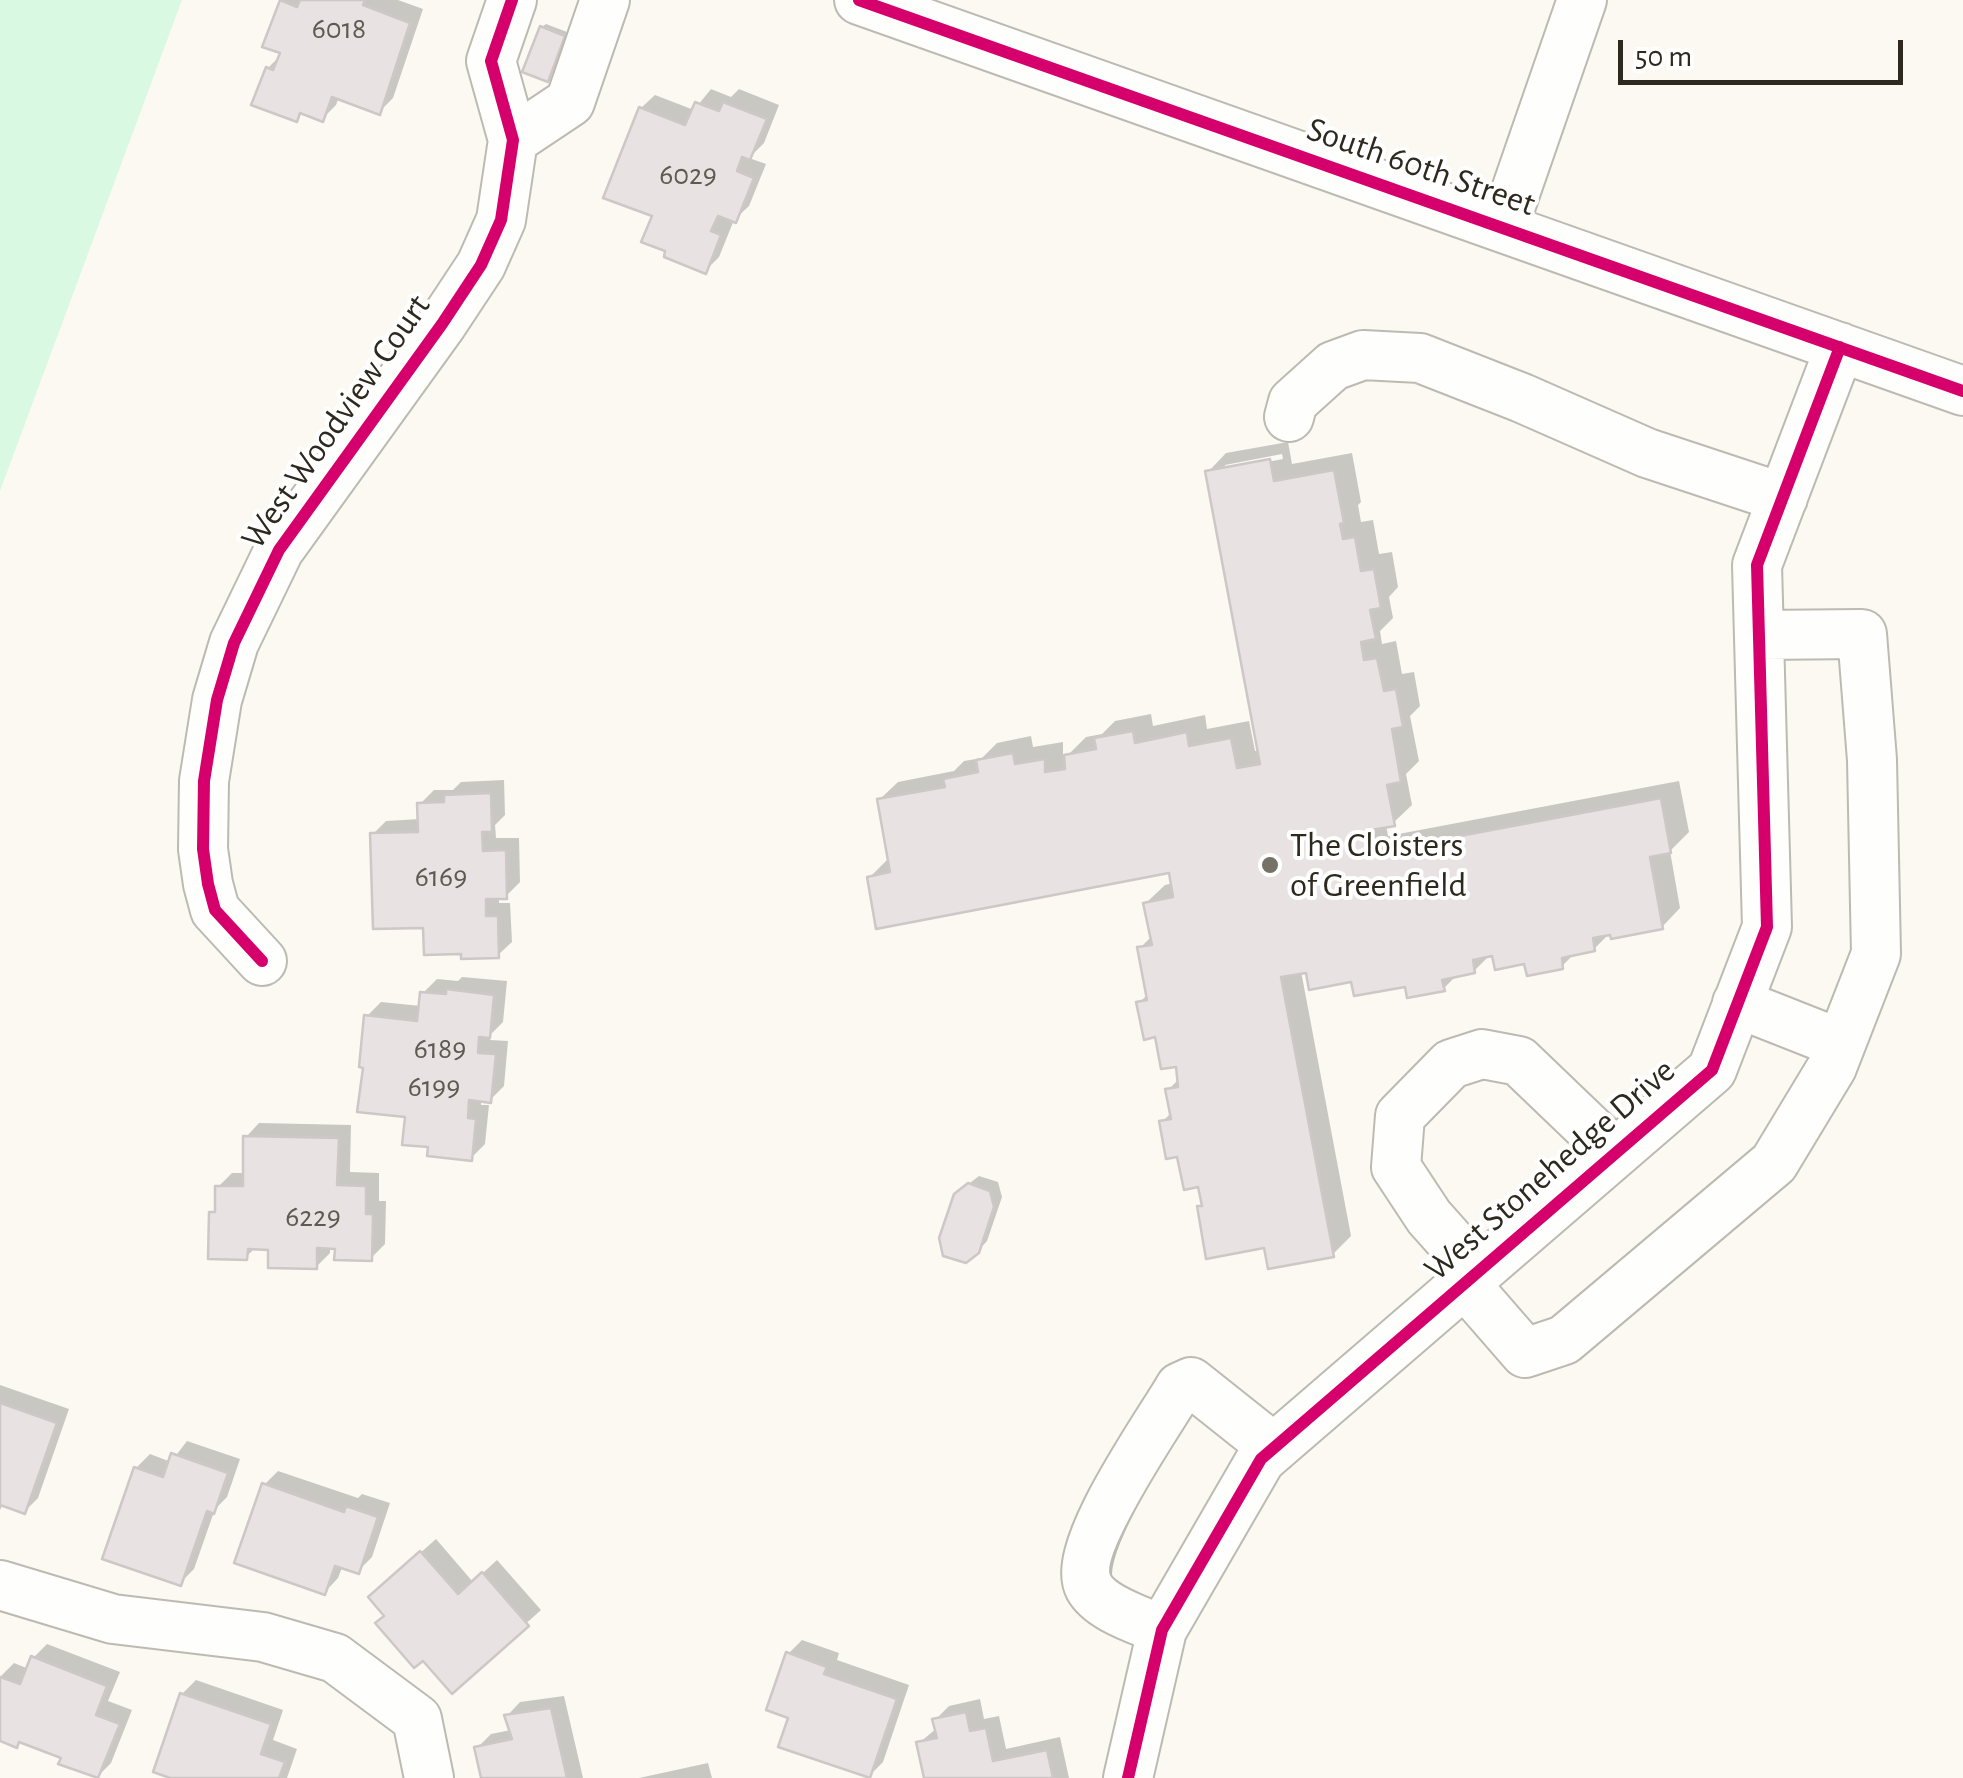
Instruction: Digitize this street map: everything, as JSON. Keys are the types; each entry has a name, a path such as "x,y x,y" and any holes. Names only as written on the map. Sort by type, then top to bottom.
{"street":[{"path":"512,0 492,61 513,140 570,102 605,0"},
{"name":"South 60th Street","path":"859,0 970,18 1503,228 1963,390"},
{"path":"1503,228 1582,0"},
{"name":"West Woodview Court","path":"262,961 215,910 204,849 204,781 217,700 234,644 279,550 481,265 501,220 512,168 513,140"},
{"name":"West Stonehedge Drive","path":"1128,1778 1162,1630 1261,1459 1712,1070 1767,927 1757,565 1840,347"},
{"path":"1288,417 1293,402 1334,366 1364,354 1420,358 1647,453 1783,498"},
{"path":"1615,1153 1519,1061 1482,1054 1451,1064 1400,1116 1396,1168 1525,1353 1564,1340 1774,1163 1832,1068 1876,954 1872,760 1862,634 1759,635"},
{"path":"1737,1004 1841,1044"},
{"path":"1162,1630 1095,1596 1085,1572 1087,1552 1108,1507 1180,1387 1192,1382 1274,1448"},
{"path":"0,1585 113,1619 263,1637 335,1658 417,1719 429,1778"}],"green space":[{"path":"0,0 182,0 0,491"}],"building":[{"path":"280,0 297,7 300,0 365,0 363,5 410,23 380,115 332,97 323,122 300,113 297,122 251,105 266,67 273,70 280,53 262,47"},
{"path":"540,26 565,36 548,82 522,72"},
{"path":"695,102 719,111 723,102 767,119 750,160 742,157 737,171 754,178 736,223 718,216 711,231 721,235 706,274 664,257 665,251 641,242 652,216 603,198 639,107 685,125"},
{"name":"The Cloisters of Greenfield","path":"1270,459 1274,481 1334,470 1344,523 1340,524 1343,539 1355,537 1361,571 1374,569 1381,608 1370,610 1376,639 1361,642 1364,660 1377,658 1384,691 1396,689 1403,727 1392,729 1401,782 1387,785 1395,826 1365,831 1370,853 1661,798 1671,853 1650,857 1663,929 1611,939 1610,935 1593,938 1595,951 1562,958 1563,969 1527,976 1524,964 1495,970 1492,956 1473,960 1475,973 1442,980 1445,991 1407,998 1405,987 1354,996 1351,982 1309,990 1306,973 1281,977 1334,1257 1268,1269 1264,1248 1206,1259 1197,1206 1202,1206 1198,1187 1184,1190 1177,1157 1166,1159 1159,1121 1171,1119 1165,1089 1178,1087 1176,1067 1161,1069 1155,1037 1144,1040 1136,1002 1147,1000 1137,947 1152,945 1143,903 1173,897 1169,873 876,929 867,877 890,872 877,799 945,787 943,779 978,772 976,760 1013,753 1015,764 1045,759 1045,772 1065,769 1064,755 1096,749 1094,738 1133,731 1135,743 1187,732 1189,746 1231,738 1237,768 1260,764 1205,471"},
{"path":"491,793 492,832 482,832 483,851 506,850 507,899 486,899 486,916 498,916 499,958 424,955 423,928 373,929 370,833 418,832 417,803 444,802 444,795"},
{"path":"446,989 494,995 490,1038 479,1037 478,1053 496,1054 491,1103 469,1100 468,1118 476,1119 472,1161 427,1156 428,1147 402,1145 405,1117 357,1112 364,1015 417,1021 420,992 446,994"},
{"path":"243,1136 339,1138 337,1185 366,1186 366,1214 373,1214 372,1261 334,1260 335,1249 317,1248 317,1269 268,1268 268,1250 248,1249 247,1260 208,1259 209,1212 215,1212 215,1186 243,1186"},
{"path":"968,1183 990,1191 994,1207 979,1253 966,1263 943,1256 939,1238 954,1194"},
{"path":"0,1403 57,1423 25,1514 0,1505"},
{"path":"171,1453 228,1473 214,1514 207,1511 181,1586 102,1559 134,1467 163,1477"},
{"path":"262,1483 344,1512 346,1506 378,1517 359,1574 335,1566 325,1595 234,1563"},
{"path":"420,1551 458,1594 482,1572 529,1626 452,1694 423,1661 414,1668 375,1623 384,1616 368,1597"},
{"path":"786,1652 827,1667 824,1674 897,1699 870,1778 778,1747 788,1718 766,1710"},
{"path":"31,1656 107,1686 96,1715 120,1724 98,1778 58,1764 61,1758 19,1742 17,1748 0,1741 0,1677 20,1684"},
{"path":"180,1693 271,1724 261,1754 285,1762 279,1778 170,1778 153,1772"},
{"path":"551,1708 567,1778 481,1778 474,1747 512,1739 504,1715"},
{"path":"966,1712 970,1731 986,1728 993,1761 1047,1750 1053,1778 924,1778 916,1742 937,1738 932,1719"}],"cycle path":[{"path":"262,961 215,910 208,884 203,849 204,781 217,700 234,643 279,550 442,324 481,265 501,220 513,140 491,61 512,0"},
{"path":"859,0 1963,391"},
{"path":"1128,1778 1162,1630 1261,1459 1712,1070 1767,927 1757,565 1840,347"}],"place":[{"name":"The Cloisters of Greenfield","path":"1270,865"}]}
